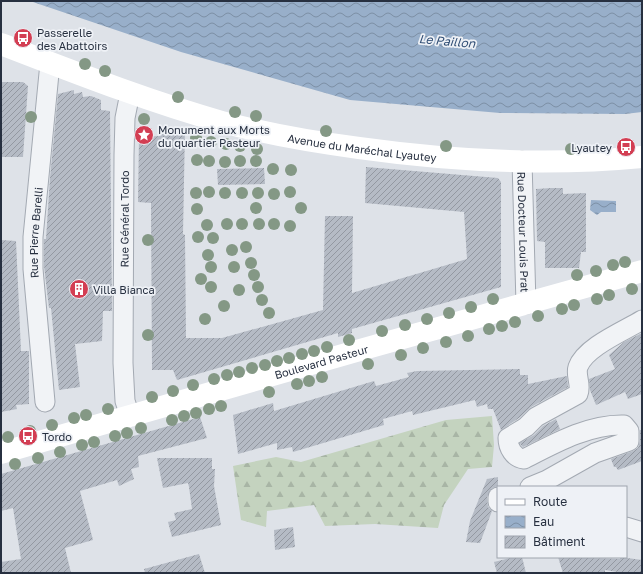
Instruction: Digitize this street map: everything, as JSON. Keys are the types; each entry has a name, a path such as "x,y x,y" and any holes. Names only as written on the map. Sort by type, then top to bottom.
{"street":[{"name":"Avenue du Maréchal Lyautey","path":"1,44 130,93 223,122 312,142 464,160 577,161 642,157"},
{"name":"Rue Pierre Barelli","path":"45,402 34,269 33,236 50,63"},
{"name":"Rue Général Tordo","path":"130,93 125,118 124,148 123,363 125,401 130,416"},
{"name":"Rue Docteur Louis Prat","path":"522,161 526,304"},
{"name":"Boulevard Pasteur","path":"1,453 642,271"},
{"path":"532,486 547,480 596,453 629,441 629,431 624,426 611,425 559,441 524,459 518,458 513,454 508,438 512,434 526,427 536,417 578,394 580,389 577,374 579,366 585,356 596,346 642,320"},
{"path":"627,527 642,532"}],"green space":[{"path":"492,416 494,445 492,467 468,469 444,505 438,528 375,524 325,526 314,505 267,511 266,527 241,520 233,466 276,457 301,462 446,420"}],"water":[{"name":"Le Paillon","path":"30,1 642,1 642,112 625,114 500,113 350,100 181,52"},
{"path":"591,200 616,201 616,212 601,212 597,215 590,210"}],"building":[{"path":"1,82 23,82 28,86 23,157 1,157"},
{"path":"74,90 74,94 82,92 83,97 91,96 101,100 101,110 110,111 112,311 103,311 102,341 75,344 80,387 59,390 51,308 49,308 44,266 44,239 46,239 58,94"},
{"path":"160,127 185,128 183,234 185,235 186,338 222,338 323,310 325,216 353,216 352,293 467,259 464,212 365,203 366,167 498,178 501,182 501,287 352,329 352,333 338,337 338,333 177,380 173,370 152,370 151,203 138,202 139,137 160,136"},
{"path":"264,168 265,184 218,185 217,169"},
{"path":"563,188 563,194 586,193 586,252 581,252 579,268 545,268 545,242 537,241 536,189"},
{"path":"1,240 16,241 21,351 29,351 29,404 16,405 17,409 1,412"},
{"path":"642,333 642,394 628,399 625,392 596,405 590,390 589,379 615,369 609,355 624,342"},
{"path":"520,369 520,375 528,375 528,384 567,376 568,387 531,407 519,418 501,430 493,409 488,409 487,404 477,407 475,400 413,415 412,411 383,419 384,425 293,452 292,447 277,450 277,443 238,454 233,415 273,403 274,411 374,381 376,386 409,377 407,373 417,371"},
{"path":"200,417 207,438 138,456 139,467 131,469 134,479 119,486 117,480 80,491 93,540 65,548 71,573 1,573 1,562 21,559 13,508 1,511 1,474"},
{"path":"556,419 560,429 523,447 521,445 520,443 534,435 543,426"},
{"path":"640,430 642,430 642,461 618,470 614,467 611,459 638,448 640,441"},
{"path":"157,458 212,458 212,469 215,469 214,486 221,525 172,537 168,522 176,520 174,513 192,509 189,487 188,483 163,488"},
{"path":"498,477 498,486 492,488 487,497 488,507 492,511 480,543 466,542 470,521 487,479"},
{"path":"293,527 295,547 275,550 274,530"},
{"path":"199,554 205,573 145,573 144,569"},
{"path":"510,558 522,558 526,573 497,573 494,562"},
{"path":"558,558 627,558 642,560 642,573 624,573 605,570 605,573 563,573"}],"place":[{"name":"Passerelle des Abattoirs","path":"23,38"},
{"name":"Monument aux Morts du quartier Pasteur","path":"144,135"},
{"name":"Lyautey","path":"626,147"},
{"name":"Villa Bianca","path":"79,289"},
{"name":"Tordo","path":"28,436"}]}
